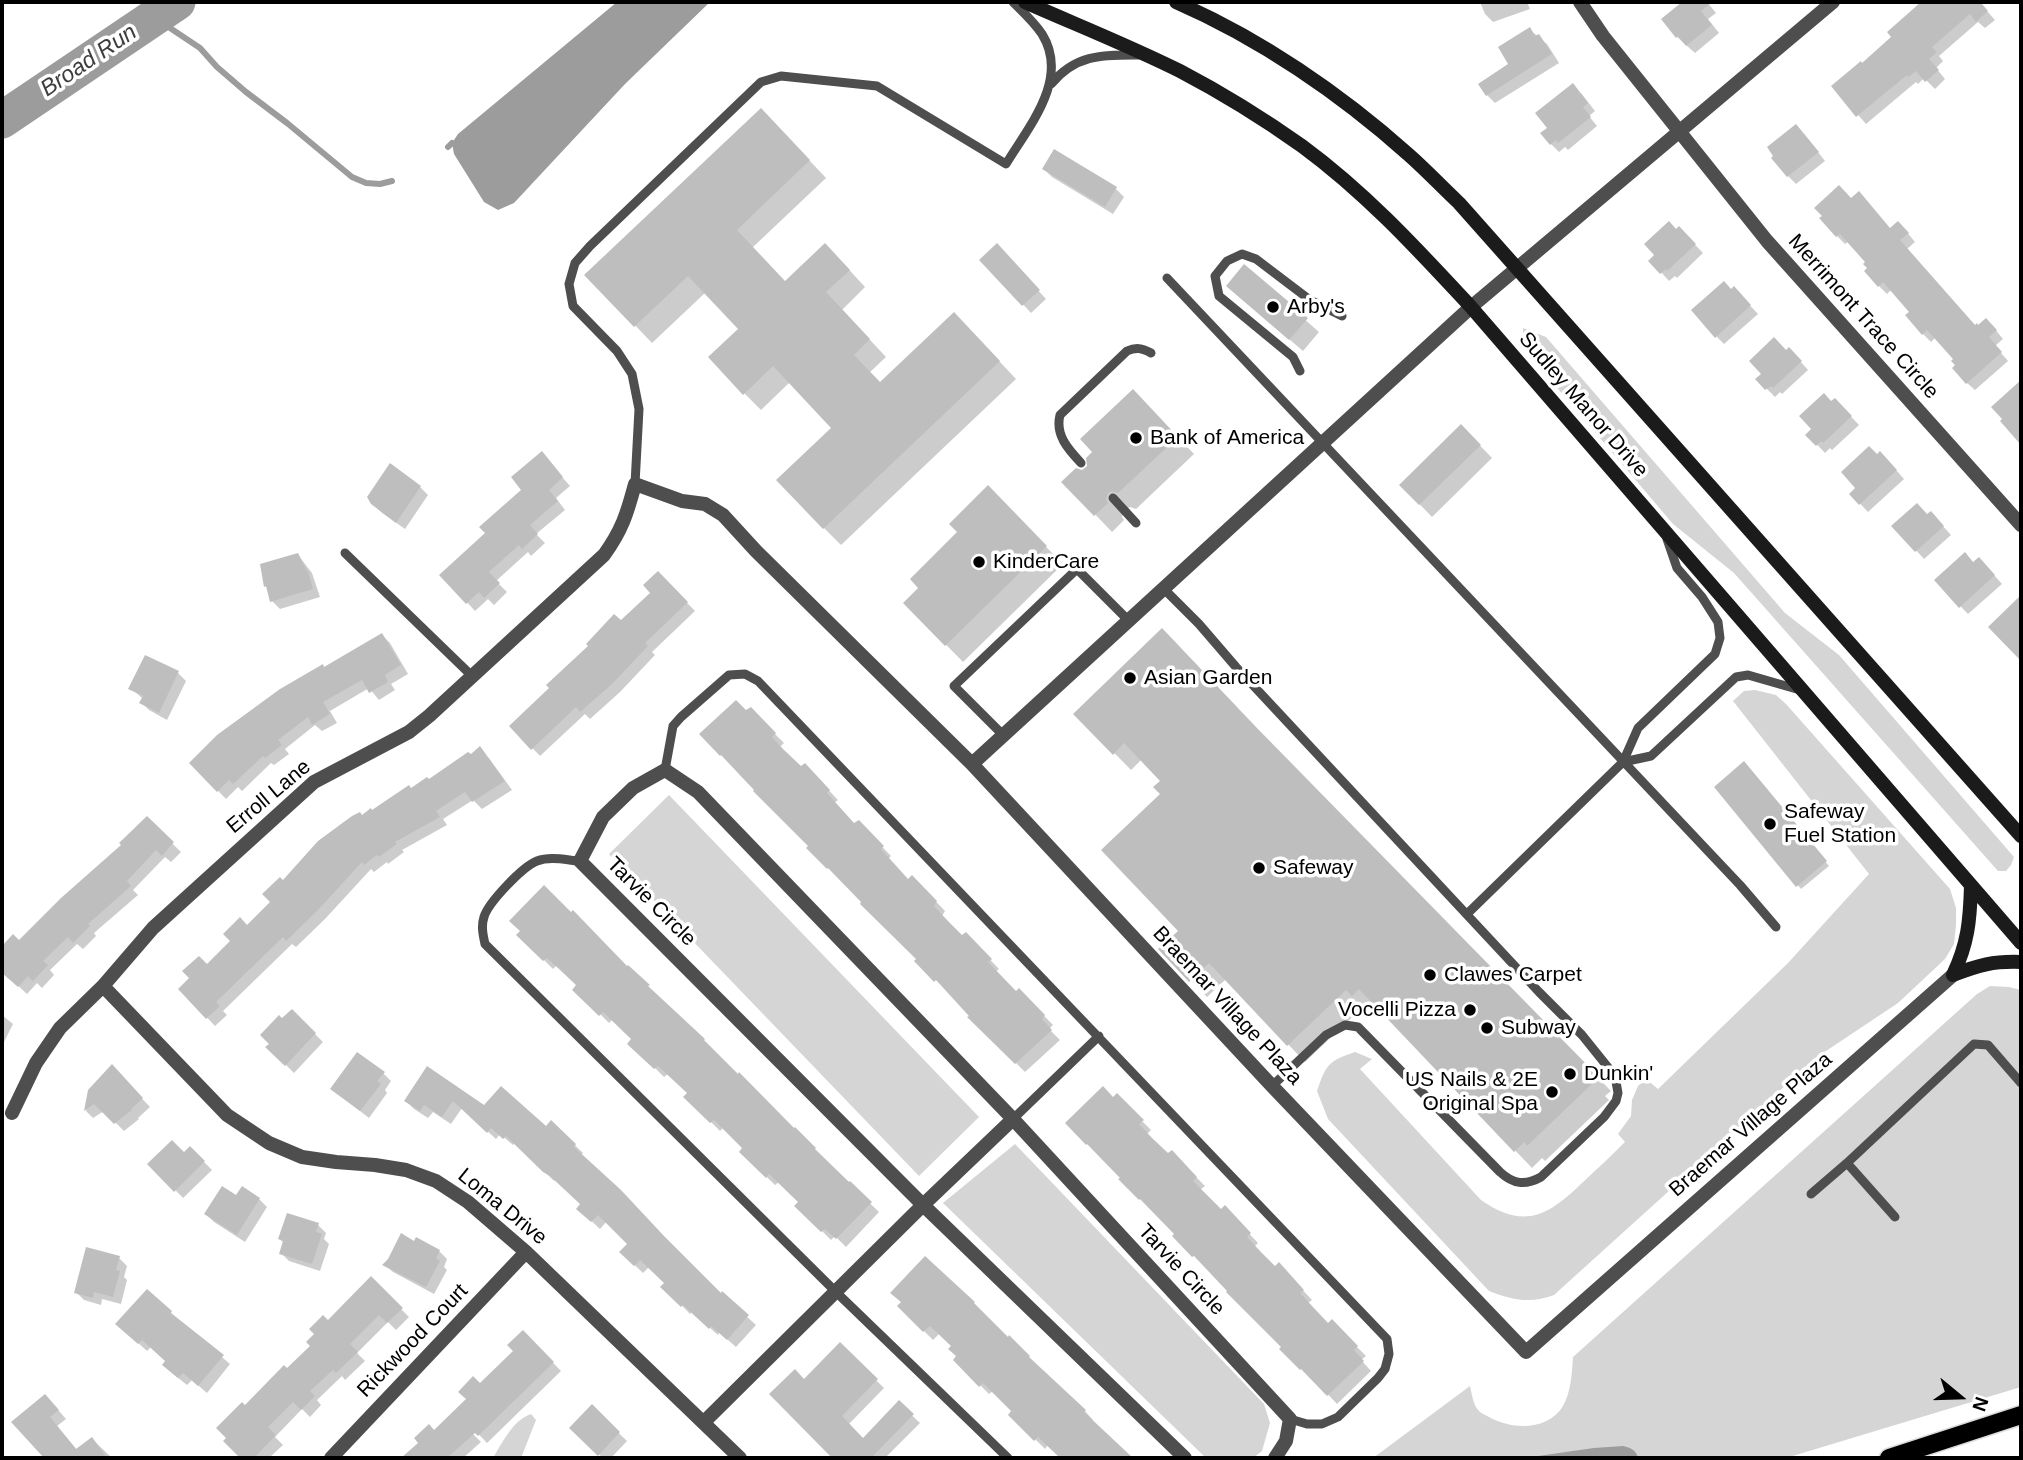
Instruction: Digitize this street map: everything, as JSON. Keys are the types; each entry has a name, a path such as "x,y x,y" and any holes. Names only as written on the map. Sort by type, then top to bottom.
{"main road":[{"name":"Sudley Manor Drive","path":"1025,2 1144,54 1238,104 1302,146 1370,202 1407,237 1471,307 1971,886 2016,928 2021,943"},
{"name":"Sudley Manor Drive","path":"1176,2 1248,39 1309,77 1409,155 1459,203 2021,836"},
{"path":"1953,975 1964,951 1971,886"},
{"path":"1953,975 1980,964 2021,962"},
{"path":"1889,1458 2021,1415"}],"street":[{"name":"Merrimont Trace Circle","path":"1580,2 1603,36 1768,241 2021,524"},
{"path":"972,764 1471,307 1833,2"},
{"name":"Erroll Lane","path":"12,1113 36,1063 60,1028 103,986 153,928 314,782 409,732 429,716 604,555 625,522 635,484"},
{"name":"Braemar Village Plaza","path":"635,484 682,501 705,505 723,514 756,551 972,764 1272,1086 1526,1352 1953,975"},
{"name":"Tarvie Circle","path":"1185,1458 923,1205 580,861 603,817 633,788 665,770 698,793 1013,1119 1290,1419"},
{"name":"Loma Drive","path":"103,986 228,1115 270,1143 302,1157 375,1164 406,1170 436,1181 468,1202 526,1252 740,1458"},
{"path":"705,1422 1013,1119"},
{"name":"Rickwood Court","path":"331,1458 526,1252"},
{"path":"1275,1458 1286,1441 1290,1419"}],"lane":[{"path":"1013,2 1032,21 1046,41 1051,59 1051,84"},
{"path":"635,484 639,409 632,374 617,351 573,306 569,284 575,264 761,82 781,76 877,86 1006,163 1051,84 1069,66 1098,55 1144,54"},
{"path":"1300,371 1293,357 1219,296 1216,276 1227,261 1242,254 1256,259 1310,300 1342,316"},
{"path":"1167,278 1776,927"},
{"path":"1081,463 1066,446 1060,434 1060,415 1127,351 1134,348 1150,353"},
{"path":"1113,498 1136,523"},
{"path":"1467,914 1623,762 1638,727 1715,654 1720,638 1718,622 1702,597 1677,568 1665,531"},
{"path":"345,553 472,676"},
{"path":"1003,736 954,686 1077,569 1129,621"},
{"path":"1164,589 1582,1035 1615,1076 1618,1085 1616,1101 1604,1117 1541,1177 1528,1184 1507,1178 1358,1027 1345,1025 1326,1035 1272,1086"},
{"path":"665,770 673,726 681,717 729,675 744,674 758,681 1387,1339 1389,1354 1385,1369 1338,1418 1322,1424 1307,1424 1290,1419"},
{"path":"1623,762 1651,756 1736,677 1748,675 1804,692"},
{"path":"580,861 555,858 538,861 526,868 488,907 482,931 485,944 836,1292 1008,1458"},
{"path":"1013,1119 1099,1036"},
{"path":"1811,1194 1974,1044 1988,1045 2021,1083"},
{"path":"1847,1163 1895,1217"}],"shaded area":[{"path":"617,2 710,2 625,84 514,203 498,210 484,202 454,154 452,143 458,134"},
{"path":"1523,328 1546,337 1785,613 1839,655 2014,857 2006,871 1998,871 1734,573 1673,524 1531,357 1523,345"},
{"path":"1755,690 1776,695 1786,704 1950,889 1956,908 1954,944 1945,959 1898,1003 1817,1057 1554,1295 1522,1300 1489,1291 1328,1119 1317,1091 1323,1075 1333,1061 1355,1052 1372,1059 1360,1069 1481,1200 1496,1209 1523,1217 1535,1215 1558,1204 1570,1194 1625,1142 1618,1134 1631,1116 1632,1100 1638,1086 1646,1079 1658,1089 1788,963 1869,874 1733,701 1744,691"},
{"path":"669,795 979,1117 919,1176 609,854"},
{"path":"1990,986 2021,990 2021,1387 1786,1458 1373,1458 1470,1386 1477,1409 1498,1421 1529,1426 1548,1420 1556,1414 1568,1395 1573,1357 1977,994"},
{"path":"1015,1144 1264,1404 1270,1423 1262,1451 1253,1458 1206,1458 943,1203"},
{"path":"531,1414 536,1420 521,1458 493,1458 513,1427"},
{"path":"1623,1446 1633,1450 1638,1458 1524,1458 1594,1448"}],"building":[{"path":"1682,2 1712,2 1701,11 1712,25 1686,46 1661,19"},
{"path":"1921,2 1984,2 1982,4 1988,11 1976,22 1970,14 1932,47 1937,52 1929,59 1939,70 1925,82 1916,71 1908,77 1907,75 1856,117 1831,86 1891,37 1887,32"},
{"path":"1530,27 1535,36 1539,34 1552,54 1486,96 1478,84 1508,64 1498,47"},
{"path":"1573,83 1588,103 1583,107 1591,117 1558,143 1556,140 1550,145 1540,133 1547,128 1535,113"},
{"path":"761,108 810,160 737,230 785,281 825,243 850,270 826,292 870,339 854,355 880,382 954,312 1000,361 823,529 776,480 831,428 773,366 743,395 708,357 738,329 688,276 634,327 584,275"},
{"path":"1796,124 1819,152 1787,177 1771,158 1773,156 1767,147"},
{"path":"1054,149 1117,187 1105,207 1042,169"},
{"path":"1839,185 1851,198 1859,191 1890,228 1898,221 1909,233 1900,240 1975,325 1986,318 1997,330 1989,337 2002,352 1966,384 1952,368 1955,365 1951,361 1953,359 1927,330 1922,335 1905,315 1909,312 1883,282 1878,287 1864,271 1867,268 1863,264 1865,262 1840,234 1836,237 1819,218 1822,216 1814,208"},
{"path":"1669,221 1676,229 1679,226 1696,244 1667,271 1666,269 1660,274 1648,261 1654,255 1644,244"},
{"path":"997,243 1040,290 1022,306 979,260"},
{"path":"1244,264 1308,318 1289,340 1226,286"},
{"path":"1724,281 1731,289 1734,286 1751,305 1715,338 1691,310"},
{"path":"1774,337 1786,350 1789,347 1802,361 1773,388 1771,386 1765,390 1755,379 1761,374 1749,361"},
{"path":"2021,380 2021,445 1991,407"},
{"path":"1133,389 1178,437 1118,493 1108,493 1108,503 1094,516 1061,482 1076,468 1082,470 1087,466 1086,458 1092,452 1080,439"},
{"path":"1824,393 1831,401 1835,398 1852,416 1823,443 1821,441 1816,446 1805,435 1811,429 1799,416"},
{"path":"1461,424 1481,445 1419,505 1399,485"},
{"path":"1869,446 1877,454 1880,451 1897,470 1859,505 1849,494 1855,488 1841,472"},
{"path":"542,451 563,477 549,490 558,501 530,525 538,534 522,549 519,545 489,572 500,583 484,598 479,592 466,604 439,575 485,533 479,527 521,490 511,477"},
{"path":"390,463 421,486 396,523 371,504 367,497"},
{"name":"KinderCare","path":"988,485 1047,546 945,646 903,603 918,588 910,579 957,532 949,524"},
{"path":"1917,503 1927,514 1931,511 1944,526 1915,552 1891,526"},
{"path":"1965,552 1973,562 1979,557 1995,575 1959,608 1934,580"},
{"path":"298,553 308,571 313,589 270,602 260,564"},
{"path":"658,571 688,602 645,643 648,646 612,684 580,712 576,707 531,750 509,726 549,688 546,685 588,646 586,644 614,614 621,620 650,593 643,585"},
{"path":"2021,595 2021,661 1988,627"},
{"path":"1162,628 1595,1073 1590,1078 1594,1082 1527,1146 1524,1142 1514,1152 1359,989 1352,996 1346,990 1287,1046 1209,963 1189,982 1158,949 1178,931 1101,850 1160,794 1153,787 1160,781 1124,743 1113,755 1073,714"},
{"path":"382,633 401,665 385,675 388,682 369,693 362,680 323,702 330,714 312,725 308,717 278,740 282,745 265,758 263,756 233,784 229,780 217,792 189,763 217,735 280,689"},
{"path":"145,655 179,671 159,713 139,703 143,696 128,689"},
{"path":"736,700 746,710 751,707 776,733 772,737 783,749 801,766 805,763 830,790 827,793 854,823 859,820 884,846 881,849 908,879 912,875 937,901 934,906 947,920 962,935 966,932 992,959 988,962 1016,991 1019,988 1045,1015 1042,1019 1052,1030 1015,1064 967,1017 969,1016 936,980 934,982 914,961 916,959 860,904 861,902 806,848 808,846 699,734"},
{"path":"480,746 505,781 472,802 465,792 436,811 440,817 395,842 397,844 379,857 377,855 364,865 362,862 286,941 283,937 216,1002 220,1006 206,1019 178,989 189,978 182,971 199,956 207,964 230,941 223,934 240,917 247,925 270,902 262,894 280,877 283,880 318,841 352,816 360,812 362,815 409,785 411,788 427,777 429,779"},
{"name":"Safeway Fuel Station","path":"1744,761 1827,861 1796,887 1714,787"},
{"path":"147,816 174,842 162,856 156,850 127,881 131,886 88,924 90,926 73,943 68,937 43,961 48,965 33,981 28,976 18,987 2,973 2,946 13,934 19,940 61,898 121,845 119,843"},
{"path":"544,885 571,912 573,910 627,966 650,985 648,986 872,1202 836,1239 825,1229 821,1232 794,1206 798,1202 769,1174 766,1178 739,1152 742,1148 714,1120 710,1123 683,1097 687,1093 658,1066 654,1069 627,1044 631,1039 603,1012 599,1016 572,990 576,985 547,958 543,961 516,935 520,931 509,921"},
{"path":"292,1009 316,1033 285,1066 265,1047 269,1044 260,1035 279,1015 282,1018"},
{"path":"357,1052 385,1072 377,1081 381,1084 360,1111 330,1089"},
{"path":"112,1064 143,1098 114,1124 94,1104 84,1111 88,1090"},
{"path":"427,1066 484,1105 501,1086 546,1126 551,1120 576,1144 574,1147 621,1190 721,1293 722,1291 749,1315 727,1340 711,1326 709,1329 660,1287 664,1283 640,1260 634,1266 619,1252 627,1244 598,1215 591,1222 576,1209 580,1204 506,1136 503,1139 491,1128 487,1133 453,1101 442,1117 424,1105 420,1111 404,1101"},
{"path":"1103,1086 1113,1097 1117,1093 1144,1120 1139,1124 1152,1138 1168,1153 1172,1150 1197,1177 1193,1181 1221,1209 1225,1205 1251,1233 1247,1237 1260,1251 1275,1266 1279,1262 1304,1290 1300,1293 1312,1306 1328,1323 1332,1319 1358,1346 1354,1350 1364,1361 1327,1396 1065,1123"},
{"path":"172,1140 184,1152 190,1146 205,1161 174,1192 147,1164"},
{"path":"222,1186 236,1195 242,1186 260,1198 237,1235 204,1214"},
{"path":"287,1213 319,1223 316,1232 322,1234 312,1264 279,1254 283,1241 278,1239"},
{"path":"401,1233 414,1241 416,1237 440,1250 436,1258 440,1261 426,1287 382,1265"},
{"path":"86,1247 120,1256 116,1270 120,1271 113,1297 94,1292 93,1298 74,1293"},
{"path":"925,1256 1133,1458 1060,1458 1038,1437 1034,1441 1008,1415 1011,1411 983,1383 979,1387 953,1360 956,1356 948,1349 951,1346 930,1326 923,1332 897,1306 901,1302 890,1293"},
{"path":"371,1276 403,1308 387,1323 379,1315 350,1344 358,1352 336,1373 333,1370 310,1391 315,1396 301,1410 293,1402 268,1427 276,1435 254,1458 240,1458 223,1441 226,1438 216,1428 242,1402 245,1405 284,1365 287,1368 310,1346 306,1342 314,1334 309,1329 323,1315 328,1320"},
{"path":"147,1289 172,1311 171,1313 224,1355 198,1386 183,1373 178,1378 162,1365 165,1361 142,1340 138,1344 115,1324"},
{"path":"523,1330 554,1362 478,1436 475,1433 447,1458 401,1458 418,1443 414,1438 429,1424 434,1430 466,1399 458,1392 473,1376 480,1383 513,1351 507,1345"},
{"path":"840,1342 878,1379 842,1416 863,1438 899,1400 914,1414 871,1458 832,1458 769,1394 795,1369 804,1379"},
{"path":"45,1394 59,1410 50,1417 76,1449 92,1437 107,1458 44,1458 11,1422"},
{"path":"592,1404 620,1432 598,1456 569,1428"}],"waterway":[{"name":"Broad Run","path":"2,120 177,2"},
{"path":"150,21 170,28 200,48 246,92 352,177 366,183 392,181"},
{"path":"448,147 452,143"}],"place":[{"name":"Arby's","path":"1273,307"},
{"name":"Bank of America","path":"1136,438"},
{"name":"KinderCare","path":"979,562"},
{"name":"Asian Garden","path":"1130,678"},
{"name":"Safeway Fuel Station","path":"1770,824"},
{"name":"Safeway","path":"1259,868"},
{"name":"Clawes Carpet","path":"1430,975"},
{"name":"Vocelli Pizza","path":"1470,1010"},
{"name":"Subway","path":"1487,1028"},
{"name":"Dunkin'","path":"1570,1074"},
{"name":"US Nails & 2E Original Spa","path":"1552,1092"}]}
